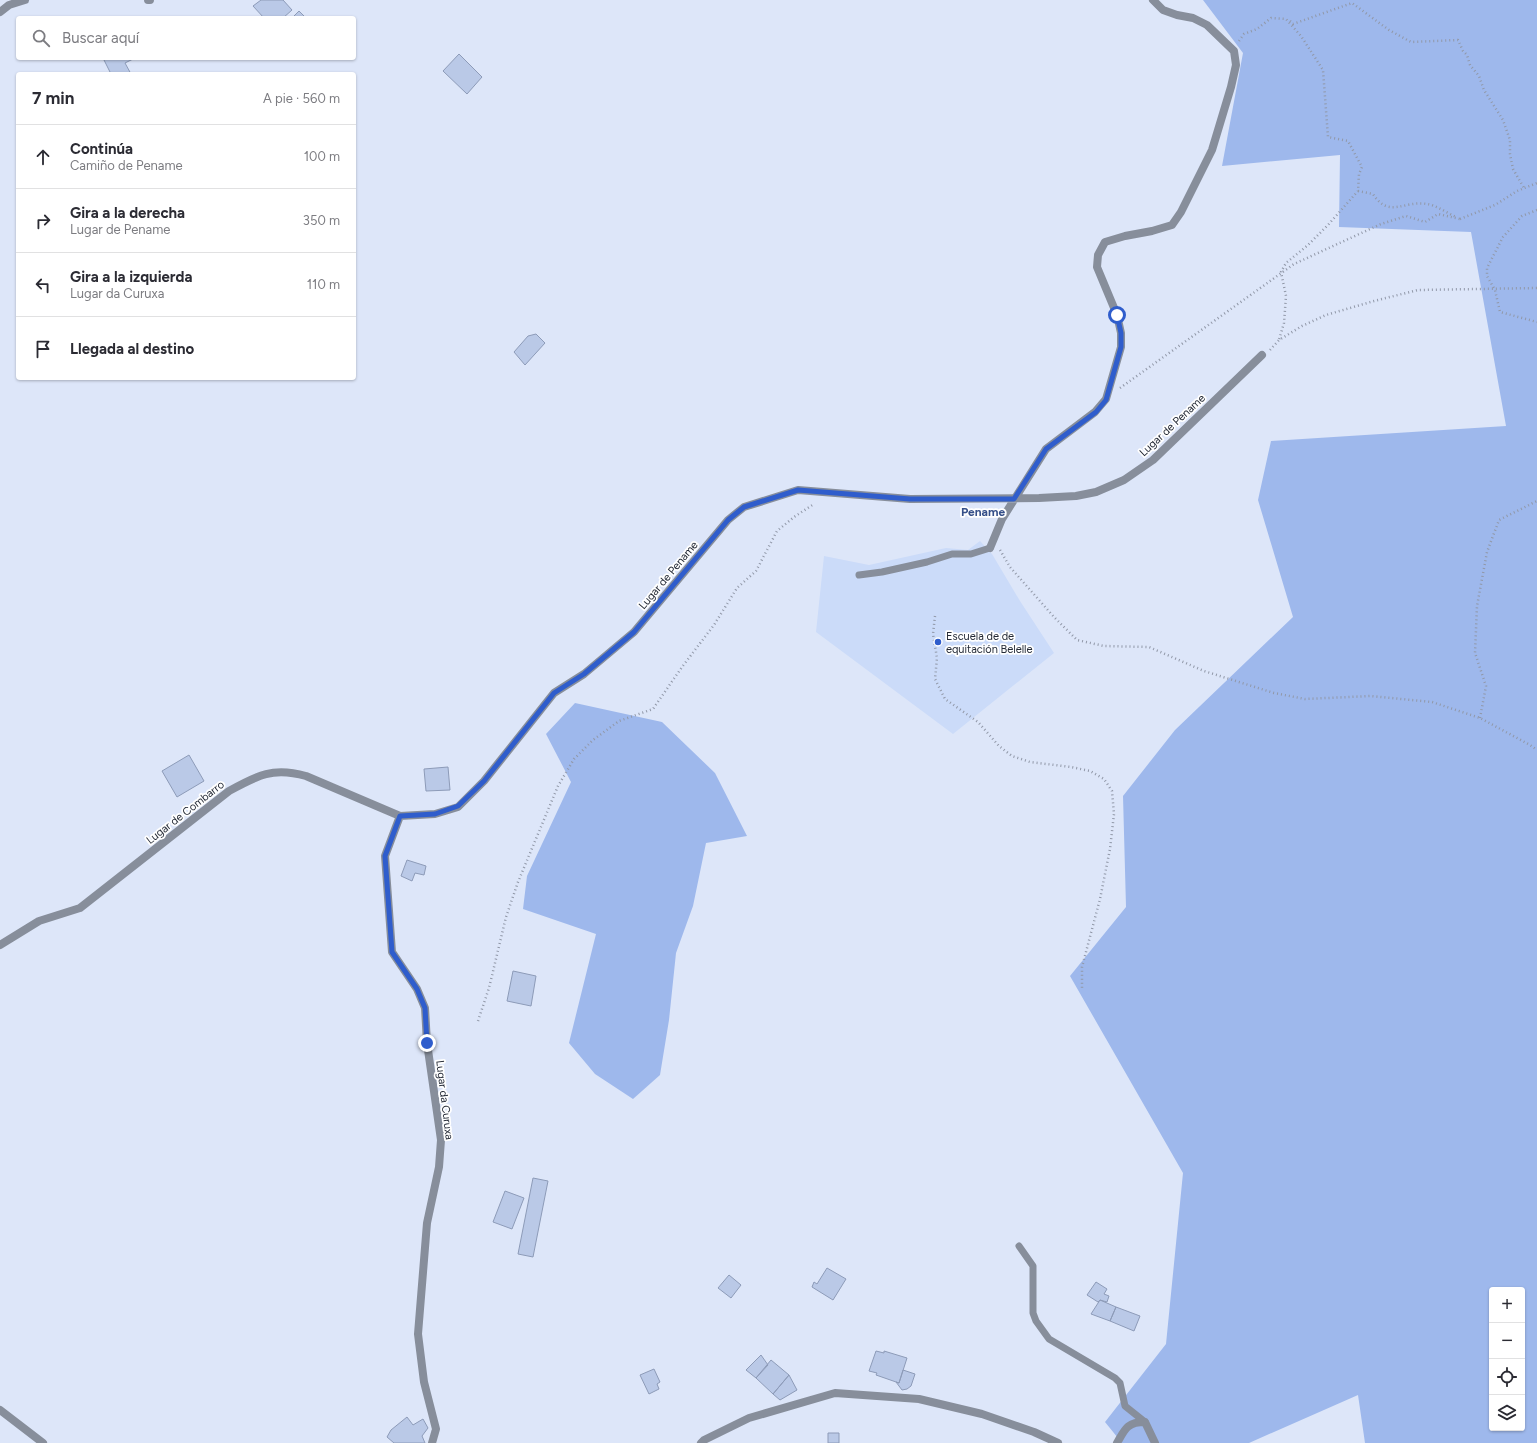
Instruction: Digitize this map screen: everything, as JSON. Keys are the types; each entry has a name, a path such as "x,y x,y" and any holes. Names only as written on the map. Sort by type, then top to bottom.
{"street":[{"path":"0,12 9,5 25,0"},
{"path":"990,548 1002,519 1046,449 1096,412 1106,400 1121,347 1121,333 1117,315 1097,267 1098,255 1105,242 1172,225 1181,212 1212,150 1231,87 1236,65 1234,50 1207,25 1193,18 1177,15 1163,10 1153,0"},
{"name":"Lugar de Pename","path":"400,816 435,814 458,806 484,781 554,693 584,674 634,632 728,520 744,507 798,490 910,499 1014,499 1076,496 1096,492 1124,480 1153,460 1262,356"},
{"name":"Lugar de Combarro","path":"0,944 39,920 80,908 229,791 253,778 275,772 292,772 306,776 400,816"},
{"name":"Lugar da Curuxa","path":"400,816 385,856 392,952 417,989 425,1008 427,1043 441,1140 438,1167 427,1223 418,1334 424,1382 436,1429 432,1443"},
{"path":"701,1443 704,1440 749,1418 835,1393 918,1399 982,1414 1034,1432 1058,1443"},
{"path":"0,1410 43,1443"},
{"path":"1117,1443 1126,1427 1136,1422 1145,1422 1155,1443"}],"lane":[{"path":"859,575 927,562 952,554 971,554 990,548"},
{"path":"1019,1246 1033,1266 1033,1313 1036,1321 1049,1339 1115,1378 1120,1383 1125,1406 1145,1422"}],"path":[{"path":"1234,50 1244,34 1257,29 1271,18 1286,19 1293,24 1352,3 1389,30 1411,42 1458,40 1467,55 1470,65 1479,76 1484,90 1503,120 1510,140 1510,154 1513,169 1524,188"},
{"path":"1262,356 1272,349 1279,340 1284,324 1286,296 1281,272 1286,263 1308,245 1328,225 1358,191 1359,174 1362,167 1348,141 1328,137 1323,70 1301,36 1286,19"},
{"path":"1106,400 1147,368 1202,332 1281,272 1294,264 1381,224 1406,216 1425,222 1438,214 1460,219 1495,205 1517,191 1537,183"},
{"path":"1358,191 1373,194 1378,202 1390,208 1427,204 1460,219"},
{"path":"1537,210 1522,216 1503,237 1487,268 1487,276 1496,290 1500,312 1537,322"},
{"path":"1279,340 1302,326 1326,315 1418,290 1496,290 1537,288"},
{"path":"1480,718 1486,686 1475,653 1477,606 1487,552 1499,520 1537,501"},
{"path":"478,1021 491,981 506,917 518,882 558,786 574,759 593,740 619,721 653,709 682,667 714,625 737,588 756,571 777,531 794,517 814,504"},
{"path":"993,538 1010,566 1054,617 1077,640 1104,646 1148,647 1204,672 1274,693 1306,699 1371,696 1432,702 1480,718 1537,750"},
{"path":"935,616 933,634 937,658 935,679 945,699 978,722 999,746 1012,756 1030,762 1090,771 1104,780 1112,791 1114,814 1110,849 1100,899 1082,967 1082,990"}],"shaded area":[{"path":"1203,0 1537,0 1537,1443 1365,1443 1358,1395 1249,1443 1122,1443 1105,1422 1166,1344 1183,1173 1070,976 1126,907 1123,796 1175,730 1293,617 1258,500 1271,441 1506,426 1471,232 1339,227 1340,155 1222,166 1243,53"},
{"name":"Escuela de de equitación Belelle","path":"980,541 992,554 1020,601 1054,653 953,734 816,632 824,556 869,565 946,548 968,550"},
{"path":"575,703 662,722 715,773 747,836 706,843 693,906 676,953 669,1020 660,1075 633,1099 595,1074 569,1043 596,934 523,909 527,876 571,782 546,734"}],"building":[{"path":"261,0 283,0 292,10 285,16 262,16 253,6"},
{"path":"299,11 304,16 294,16"},
{"path":"459,54 482,77 467,94 443,71"},
{"path":"104,60 131,60 125,63 130,72 110,72"},
{"path":"536,334 545,343 525,365 514,352 528,336"},
{"path":"189,755 204,781 177,797 162,771"},
{"path":"448,767 450,790 426,791 424,769"},
{"path":"407,860 426,866 424,875 415,873 412,881 401,876"},
{"path":"513,971 536,976 531,1006 507,1001"},
{"path":"533,1178 548,1181 533,1257 518,1254"},
{"path":"505,1191 524,1198 512,1229 493,1222"},
{"path":"827,1268 846,1279 833,1300 812,1287 814,1282 817,1284"},
{"path":"729,1275 741,1285 731,1298 718,1288"},
{"path":"1096,1282 1107,1289 1104,1294 1109,1296 1107,1302 1100,1300 1098,1302 1087,1295"},
{"path":"1100,1300 1116,1307 1110,1321 1091,1314"},
{"path":"1116,1307 1140,1316 1134,1331 1110,1321"},
{"path":"876,1351 884,1353 884,1351 907,1358 899,1383 869,1371"},
{"path":"761,1355 768,1365 756,1378 746,1370"},
{"path":"771,1360 789,1375 773,1394 756,1378"},
{"path":"654,1369 660,1382 657,1384 659,1389 649,1394 640,1375"},
{"path":"903,1370 915,1374 911,1386 902,1390 896,1382 899,1383"},
{"path":"789,1375 797,1390 780,1400 773,1394"},
{"path":"407,1417 413,1425 423,1419 428,1428 422,1436 425,1443 394,1443 387,1437 391,1430"},
{"path":"828,1433 839,1433 839,1443 828,1443"}],"place":[{"name":"Escuela de de equitación Belelle","path":"938,642"}],"district":[{"name":"Pename","path":"983,512"}],"route":[{"path":"427,1043 425,1008 417,989 392,952 385,856 400,816 435,814 458,806 484,781 554,693 584,674 634,632 728,520 744,507 798,490 910,499 1014,499 1046,449 1096,412 1106,400 1121,347 1121,333 1117,315"}]}
